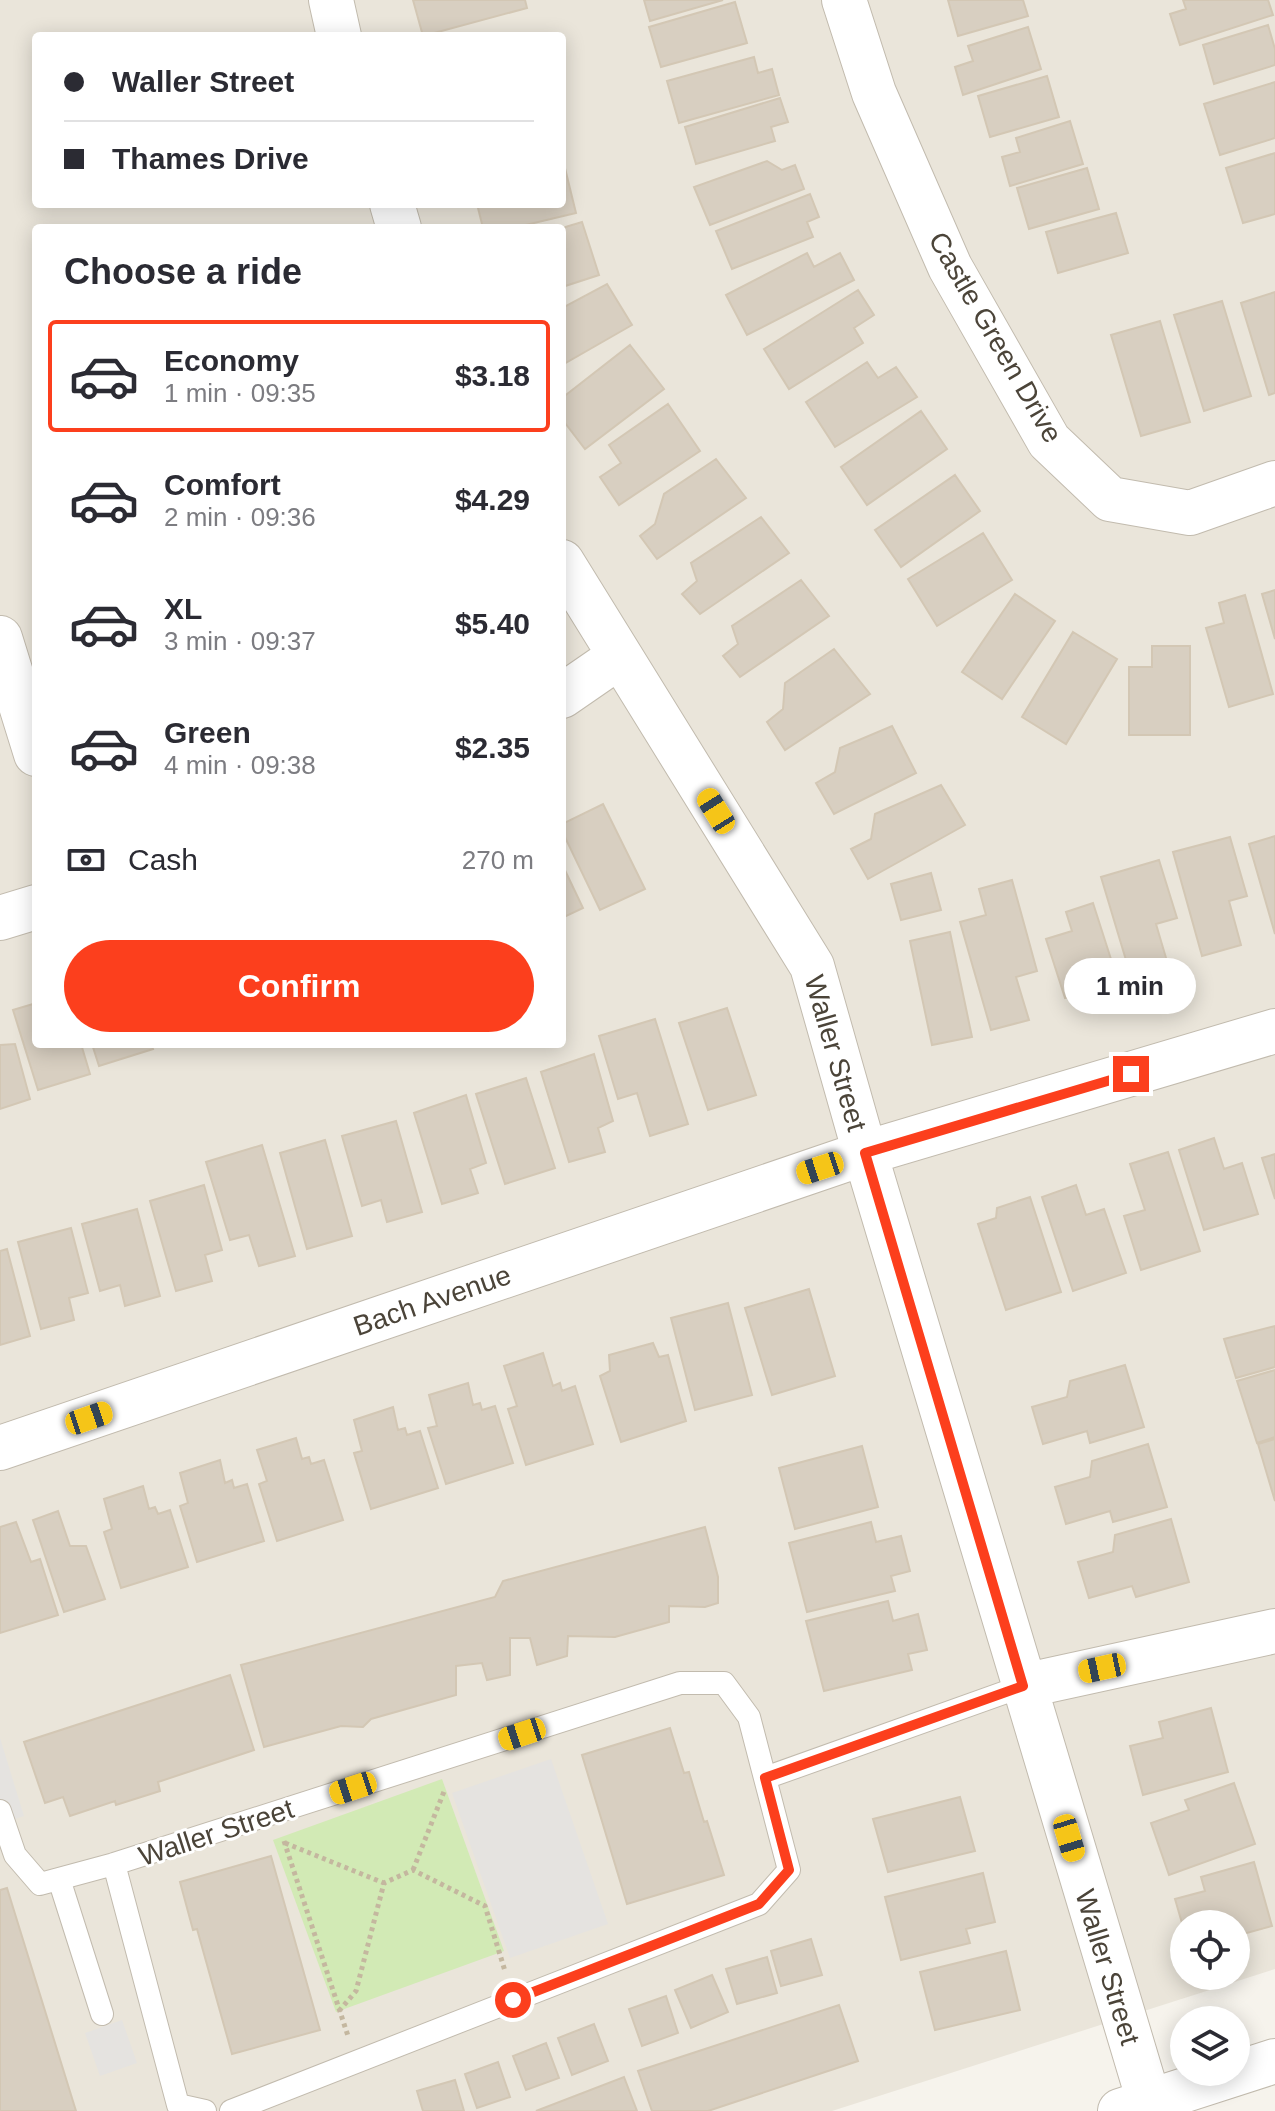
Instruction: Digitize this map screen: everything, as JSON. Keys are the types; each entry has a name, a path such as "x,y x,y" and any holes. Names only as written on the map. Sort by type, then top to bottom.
{"street":[{"path":"331,0 338,32"},
{"name":"Castle Green Drive","path":"844,0 874,93 950,267 1049,441 1110,499 1190,513 1275,483"},
{"name":"Waller Street","path":"566,568 812,966 1023,1686 1140,2108"},
{"path":"0,638 32,741"},
{"path":"566,693 620,656"},
{"path":"0,918 32,908"},
{"name":"Bach Avenue","path":"0,1448 865,1153 1275,1031"},
{"path":"1023,1686 1275,1631"},
{"path":"1140,2108 1275,2061"}],"lane":[{"name":"Waller Street","path":"59,1879 680,1683 724,1683 749,1717 789,1870 759,1904 231,2111"},
{"path":"765,1778 1023,1686"},
{"path":"0,1811 15,1855 40,1884 59,1879 102,2014"},
{"name":"Waller Street","path":"114,1864 178,2105 205,2111"}],"path":[{"path":"285,1843 384,1883 413,1870 459,1754"},
{"path":"275,1813 356,2062"},
{"path":"413,1870 485,1906 513,2000"},
{"path":"339,2011 356,1991 384,1883"}],"shaded area":[{"path":"0,0 1275,0 1275,1969 1250,1977 1250,1910 1170,1910 1170,1990 1209,1990 832,2111 0,2111"},
{"path":"0,1738 24,1816 0,1824"},
{"path":"551,1759 608,1924 510,1958 452,1793"},
{"path":"122,2020 137,2063 100,2076 85,2033"}],"green space":[{"path":"442,1779 504,1951 336,2012 273,1840"}],"building":[{"path":"413,0 525,0 527,8 438,32 422,32"},
{"path":"644,0 723,0 650,21"},
{"path":"948,0 1023,0 1028,16 958,36"},
{"path":"1183,0 1268,0 1273,15 1180,45 1170,14 1186,9"},
{"path":"735,2 747,43 661,67 649,27"},
{"path":"1268,25 1275,49 1275,65 1214,84 1203,45"},
{"path":"1028,27 1041,69 963,95 955,67 973,61 968,46"},
{"path":"754,57 758,73 772,69 779,95 679,123 667,81"},
{"path":"1047,76 1059,117 990,137 978,96"},
{"path":"1275,82 1275,138 1220,155 1204,104"},
{"path":"780,98 788,122 771,127 775,141 696,164 685,127"},
{"path":"1070,121 1083,164 1010,186 1002,157 1020,152 1016,138"},
{"path":"1275,153 1275,214 1243,223 1226,168"},
{"path":"767,161 782,170 795,165 804,189 710,225 694,187"},
{"path":"1087,168 1099,209 1029,229 1017,188"},
{"path":"566,172 576,213 530,224 482,224 478,208 566,208"},
{"path":"810,194 819,217 807,222 813,237 732,269 716,231"},
{"path":"1116,213 1128,253 1058,273 1046,232"},
{"path":"582,222 599,275 566,286 566,227"},
{"path":"807,253 814,267 840,253 854,280 747,335 726,295"},
{"path":"607,284 632,325 566,363 566,306"},
{"path":"858,290 874,315 854,328 863,343 789,389 764,349"},
{"path":"1275,292 1275,393 1269,395 1241,303"},
{"path":"1222,301 1251,396 1204,411 1174,315"},
{"path":"1160,321 1190,422 1141,436 1111,335"},
{"path":"630,345 664,389 585,449 566,424 566,395"},
{"path":"867,362 878,378 896,367 917,397 835,447 806,402"},
{"path":"668,404 700,451 619,505 600,477 621,463 609,445"},
{"path":"921,411 947,449 867,505 841,467"},
{"path":"716,459 746,498 657,559 640,536 655,524 664,494"},
{"path":"955,475 980,511 901,567 875,530"},
{"path":"761,517 789,553 700,614 682,594 697,581 691,563"},
{"path":"983,533 1012,580 937,626 908,579"},
{"path":"801,580 829,616 740,677 723,656 738,644 732,626"},
{"path":"1275,590 1275,639 1262,594"},
{"path":"1015,594 1055,621 1002,699 962,672"},
{"path":"1245,595 1273,694 1229,707 1206,628 1224,623 1219,603"},
{"path":"1073,632 1117,659 1066,744 1022,717"},
{"path":"1152,646 1190,646 1190,735 1129,735 1129,667 1152,667"},
{"path":"834,649 870,694 785,750 767,722 783,709 785,683"},
{"path":"892,726 916,773 834,814 816,783 835,772 840,748"},
{"path":"941,785 965,825 868,879 851,849 871,839 875,814"},
{"path":"603,804 645,889 600,910 566,839 566,822"},
{"path":"1275,836 1275,934 1249,844"},
{"path":"1230,837 1247,896 1229,901 1241,945 1202,956 1173,852"},
{"path":"1159,860 1177,918 1156,924 1169,968 1132,980 1101,877"},
{"path":"566,872 583,908 566,916"},
{"path":"931,873 941,910 901,920 891,884"},
{"path":"1012,880 1037,971 1016,977 1029,1020 991,1030 960,922 986,915 979,889"},
{"path":"1093,903 1118,981 1065,998 1046,939 1072,931 1066,912"},
{"path":"950,932 972,1037 932,1045 910,941"},
{"path":"32,1004 32,1048 82,1048 90,1074 38,1090 13,1010"},
{"path":"727,1008 756,1095 708,1110 679,1023"},
{"path":"655,1019 688,1124 650,1136 637,1093 618,1099 599,1036"},
{"path":"15,1044 30,1099 0,1109 0,1045"},
{"path":"93,1048 153,1049 99,1066"},
{"path":"594,1054 613,1121 598,1128 605,1152 569,1162 541,1072"},
{"path":"526,1078 555,1168 505,1184 476,1094"},
{"path":"466,1095 486,1163 470,1169 478,1193 442,1204 414,1113"},
{"path":"396,1121 422,1212 387,1222 381,1200 362,1206 342,1136"},
{"path":"1214,1138 1224,1169 1242,1163 1258,1214 1204,1230 1179,1150"},
{"path":"325,1140 352,1236 307,1249 280,1153"},
{"path":"262,1145 295,1256 259,1266 249,1235 230,1240 206,1162"},
{"path":"1168,1152 1200,1251 1141,1270 1124,1216 1145,1210 1130,1164"},
{"path":"1275,1154 1275,1199 1262,1158"},
{"path":"204,1185 222,1250 205,1255 212,1281 176,1291 150,1201"},
{"path":"1076,1185 1086,1215 1104,1209 1126,1273 1073,1291 1042,1197"},
{"path":"1030,1197 1061,1292 1006,1310 978,1224 996,1218 997,1208"},
{"path":"137,1209 160,1296 125,1306 120,1285 100,1291 82,1224"},
{"path":"71,1228 88,1293 69,1298 74,1320 41,1329 18,1242"},
{"path":"7,1249 30,1336 0,1345 0,1251"},
{"path":"809,1289 835,1376 772,1395 745,1308"},
{"path":"728,1303 752,1395 695,1410 671,1318"},
{"path":"1275,1326 1275,1367 1236,1378 1224,1339"},
{"path":"653,1343 659,1357 668,1355 686,1421 621,1442 600,1376 610,1371 609,1355"},
{"path":"543,1353 553,1386 560,1383 562,1391 575,1386 593,1444 526,1465 508,1409 517,1406 504,1366"},
{"path":"1125,1365 1144,1427 1090,1443 1087,1431 1043,1444 1032,1407 1067,1397 1070,1381"},
{"path":"1275,1370 1275,1437 1257,1443 1237,1381"},
{"path":"468,1383 473,1405 480,1403 482,1410 495,1406 513,1463 446,1484 428,1428 437,1426 429,1395"},
{"path":"393,1407 398,1430 405,1428 407,1435 420,1431 438,1488 371,1509 354,1453 362,1451 354,1420"},
{"path":"296,1438 302,1459 309,1457 311,1464 324,1460 343,1520 277,1541 259,1484 267,1481 257,1450"},
{"path":"1275,1439 1275,1501 1258,1444"},
{"path":"1148,1444 1167,1507 1113,1522 1110,1511 1066,1524 1055,1487 1090,1477 1092,1461"},
{"path":"862,1446 878,1507 795,1529 779,1468"},
{"path":"220,1460 225,1483 232,1480 234,1488 247,1484 264,1541 197,1562 180,1506 188,1503 180,1473"},
{"path":"143,1486 149,1509 155,1507 158,1514 170,1510 188,1567 121,1588 104,1532 112,1529 104,1499"},
{"path":"58,1511 70,1546 86,1546 105,1599 64,1612 33,1520"},
{"path":"1171,1519 1189,1582 1136,1597 1132,1586 1089,1598 1078,1562 1113,1552 1115,1535"},
{"path":"16,1522 31,1562 40,1559 58,1615 0,1633 0,1527"},
{"path":"871,1522 876,1542 901,1536 910,1571 891,1576 895,1591 807,1612 789,1543"},
{"path":"705,1527 718,1577 718,1603 705,1607 669,1606 669,1622 615,1637 568,1636 567,1656 537,1665 530,1638 510,1638 510,1675 487,1680 482,1663 456,1666 456,1695 371,1719 363,1727 341,1726 264,1747 241,1665 495,1597 503,1581"},
{"path":"888,1601 893,1621 918,1614 927,1650 908,1654 912,1670 824,1691 806,1621"},
{"path":"230,1675 254,1750 158,1782 160,1791 116,1805 115,1801 70,1816 63,1797 45,1803 24,1742"},
{"path":"1211,1708 1228,1772 1143,1795 1130,1746 1163,1738 1159,1722"},
{"path":"670,1728 684,1773 689,1772 704,1822 707,1821 724,1875 627,1904 582,1755"},
{"path":"1234,1783 1255,1844 1169,1875 1151,1823 1189,1810 1185,1800"},
{"path":"960,1797 975,1851 888,1872 873,1819"},
{"path":"271,1856 320,2030 232,2054 197,1929 193,1930 180,1882"},
{"path":"1254,1862 1272,1926 1250,1932 1250,1910 1178,1910 1175,1899 1205,1891 1201,1877"},
{"path":"983,1873 995,1922 966,1929 970,1943 901,1960 885,1897"},
{"path":"7,1888 76,2111 0,2111 0,1890"},
{"path":"811,1939 822,1975 781,1986 771,1951"},
{"path":"1006,1951 1020,2010 935,2030 920,1972"},
{"path":"767,1957 777,1993 737,2004 726,1969"},
{"path":"712,1975 728,2012 691,2028 675,1990"},
{"path":"666,1996 678,2033 642,2046 629,2009"},
{"path":"839,2005 858,2061 708,2111 652,2111 638,2071"},
{"path":"594,2024 608,2061 572,2075 558,2038"},
{"path":"546,2043 559,2078 526,2090 513,2056"},
{"path":"498,2062 510,2097 477,2108 465,2074"},
{"path":"624,2077 637,2111 536,2111"},
{"path":"455,2080 464,2111 423,2111 417,2091"}],"route":[{"path":"513,2000 759,1904 789,1870 765,1778 1023,1686 865,1153 1131,1074"}]}
